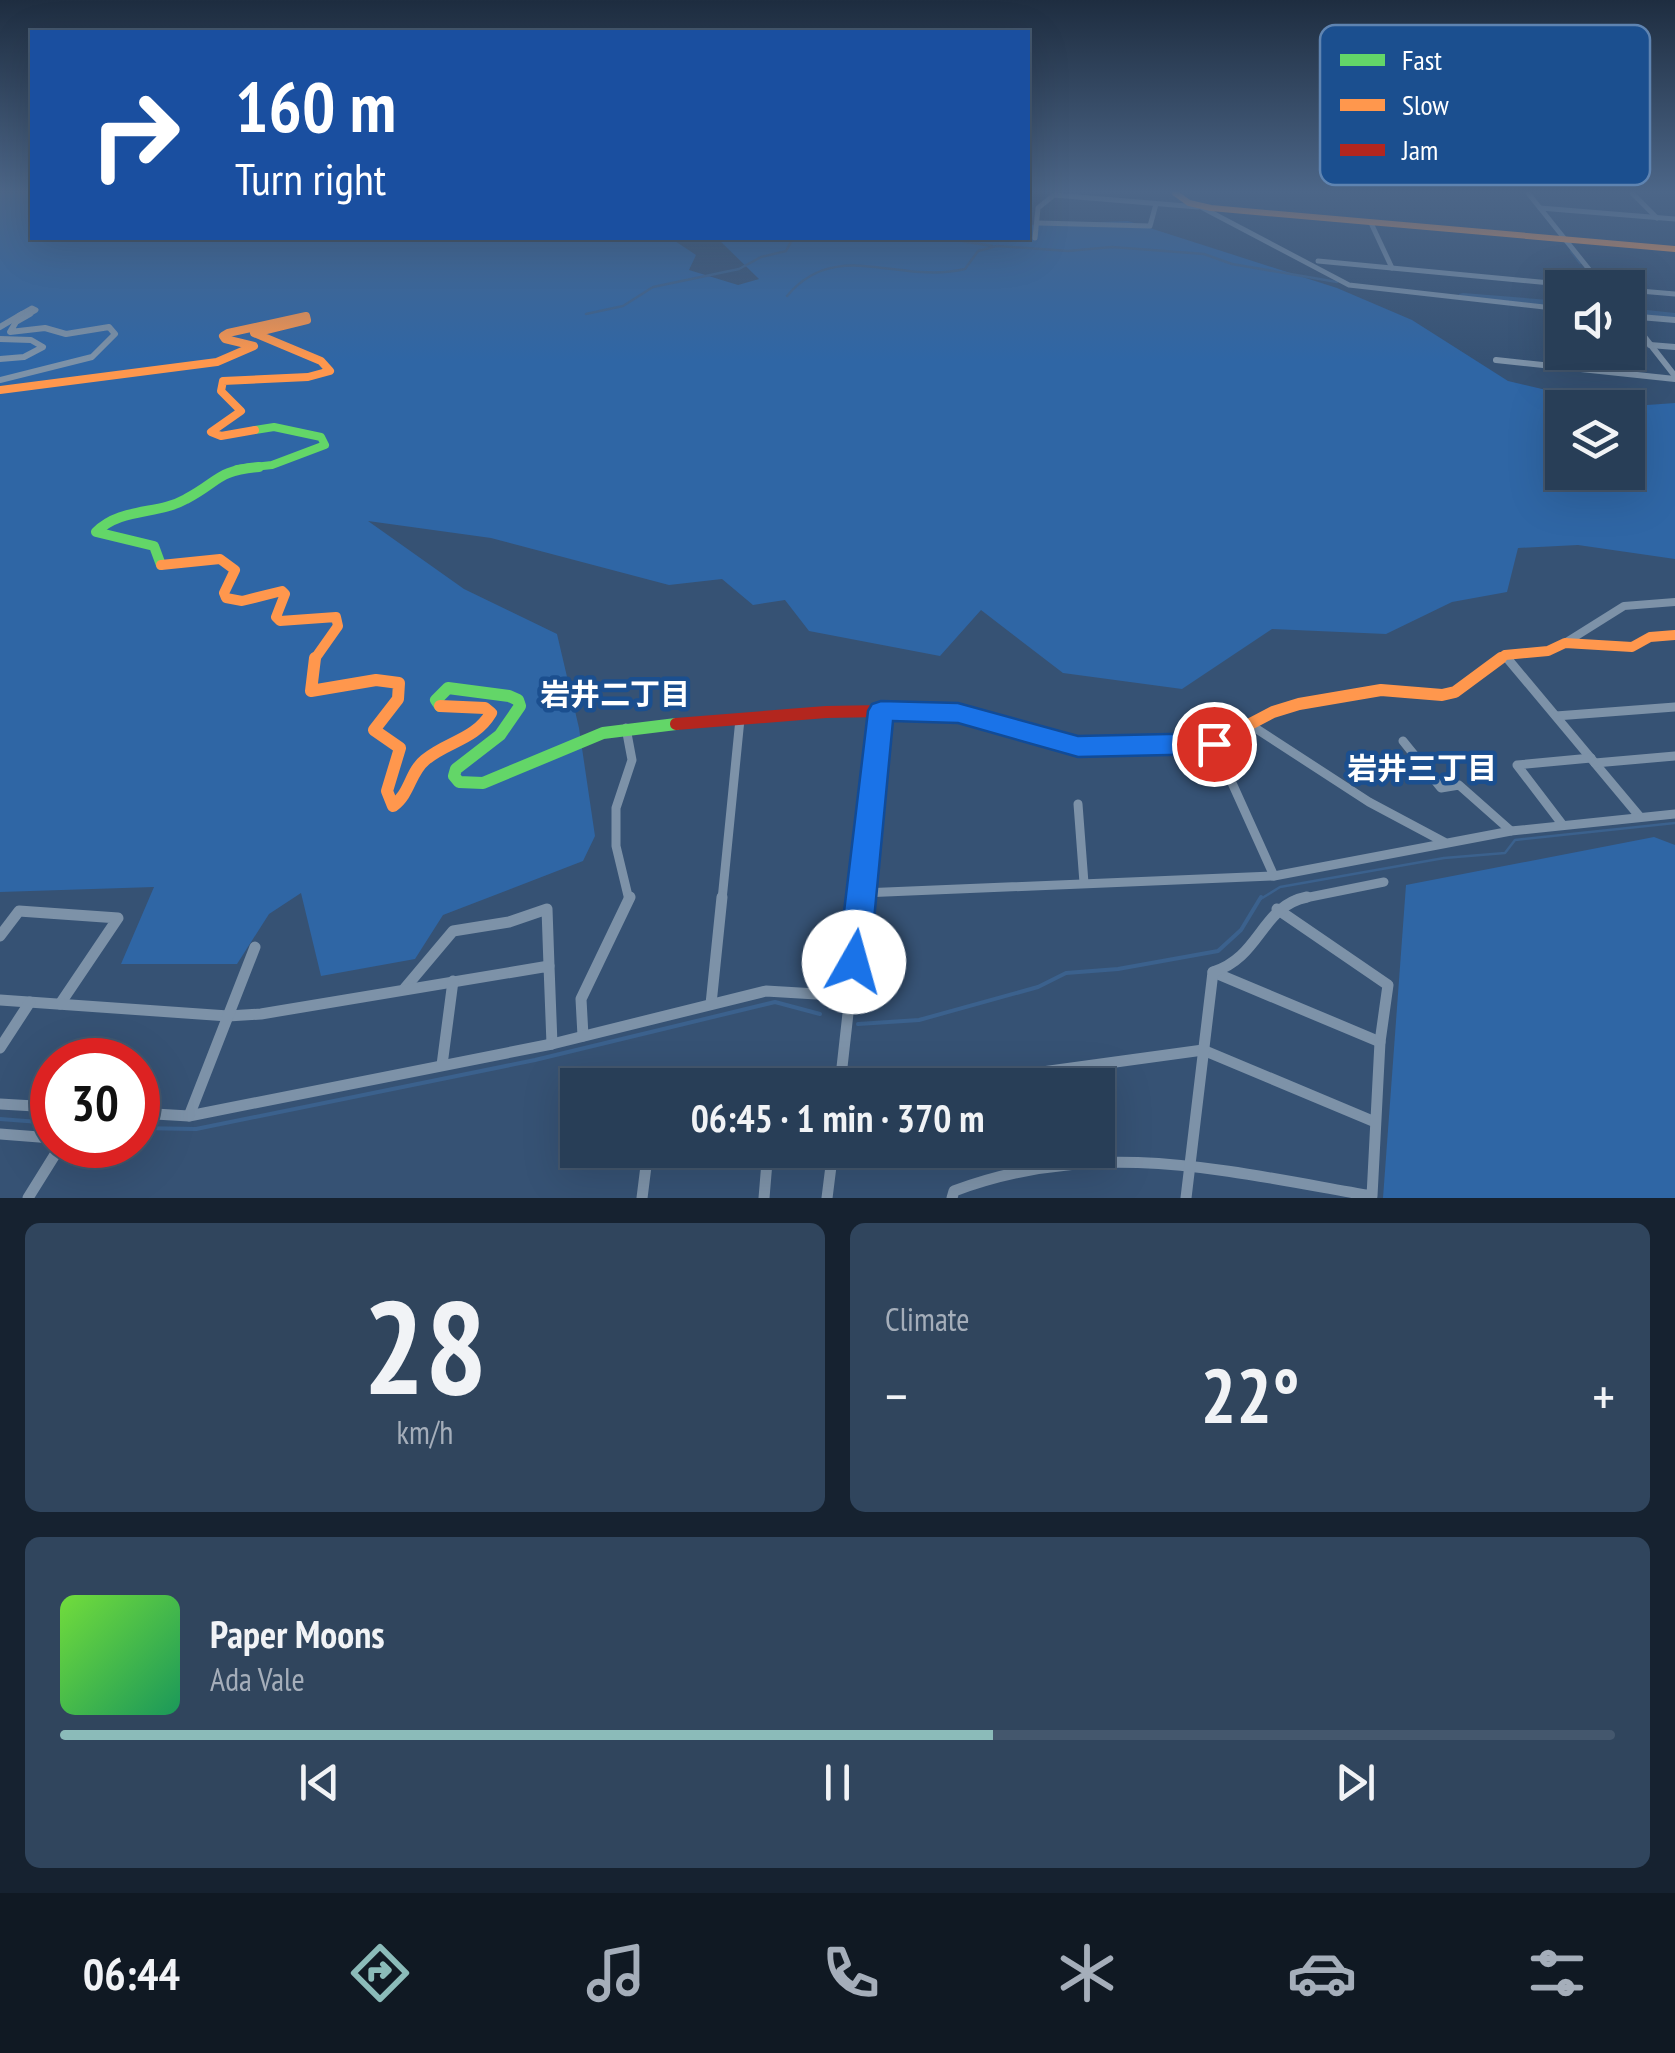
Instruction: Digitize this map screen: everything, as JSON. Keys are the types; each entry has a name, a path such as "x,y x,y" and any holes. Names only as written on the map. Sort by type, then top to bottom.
{"street":[{"path":"1279,249 1342,282 1381,292 1545,307"},
{"path":"1383,249 1392,268"},
{"path":"1572,249 1589,270"},
{"path":"1318,261 1545,283"},
{"path":"1645,291 1675,294"},
{"path":"0,327 32,308 36,310 16,322 10,332 45,328 74,333 109,327 115,334 92,356 0,380"},
{"path":"0,390 217,362 254,346 225,340 223,336 228,333 306,316 303,322 254,333 320,360 330,370 311,377 280,374 223,380 221,391 242,411 210,432 221,436 290,428 321,437 325,444 272,465 228,470 184,501 125,515 96,532 154,546 162,567 211,557 226,561 235,570 224,593 226,598 242,601 282,591 285,594 276,617 280,622 336,617 338,626 312,654 308,679 311,691 376,680 399,683 398,698 374,730 400,748 387,792 392,806 403,801 412,772 427,759 480,731 489,720 491,713 485,708 439,706 436,700 448,688 509,696 518,700 520,706 500,735 456,769 454,776 459,782 484,783 603,733 626,728 881,711 958,713 1078,747 1214,744 1248,724 1299,704 1381,690 1454,692 1505,655 1548,651 1624,606 1675,602"},
{"path":"1675,320 1628,316 1675,377"},
{"path":"0,338 32,340 43,347 24,358 0,359"},
{"path":"1650,345 1675,348"},
{"path":"1496,360 1675,377"},
{"path":"1565,644 1632,647 1650,638 1675,635"},
{"path":"1505,655 1640,816"},
{"path":"1556,716 1675,706"},
{"path":"842,1068 881,711"},
{"path":"711,1004 740,719"},
{"path":"1248,724 1291,749 1377,810 1444,842"},
{"path":"584,1036 581,998 631,896 616,846 616,808 632,760 626,728"},
{"path":"1402,741 1441,788 1460,785 1511,831"},
{"path":"1214,744 1274,876"},
{"path":"1562,824 1517,764 1675,756"},
{"path":"1078,804 1084,884"},
{"path":"862,892 1274,876 1511,831 1675,814"},
{"path":"1213,972 1235,968 1257,942 1277,908 1288,900 1384,882"},
{"path":"405,988 454,930 509,922 547,908 552,1044"},
{"path":"952,1198 954,1191 982,1178 1027,1165 1074,1161 1190,1166 1372,1196 1380,1042 1388,985 1277,908"},
{"path":"0,936 18,911 118,918 60,1004"},
{"path":"189,1116 255,948"},
{"path":"0,1000 228,1016 549,966"},
{"path":"1213,972 1380,1042"},
{"path":"1194,1198 1187,1191 1213,972"},
{"path":"442,1065 453,981"},
{"path":"160,1114 189,1116 552,1044 776,990 850,996"},
{"path":"0,1048 30,1002"},
{"path":"1072,1068 1203,1050 1375,1122"},
{"path":"0,1104 30,1106"},
{"path":"0,1134 30,1136"},
{"path":"28,1198 47,1168"},
{"path":"642,1198 646,1168"},
{"path":"764,1198 766,1168"},
{"path":"827,1198 830,1168"}],"shaded area":[{"path":"0,249 687,249 696,255 689,270 738,285 759,279 728,249 1215,249 1337,288 1412,320 1508,381 1546,390 1545,490 1645,490 1645,405 1675,403 1675,559 1578,545 1518,548 1507,592 1452,602 1386,634 1272,629 1182,689 1063,673 981,610 940,656 809,631 785,600 753,605 722,579 669,585 491,538 368,521 464,589 557,634 579,728 595,836 583,861 443,915 415,959 321,976 301,893 269,914 237,964 121,964 154,887 0,892"},
{"path":"1654,837 1675,845 1675,1198 1383,1198 1406,885"}],"waterway":[{"path":"586,314 623,306 653,287 739,269 787,249"},
{"path":"787,296 806,279 826,269 965,269 978,251 986,249"},
{"path":"1038,249 1091,249"},
{"path":"1137,249 1204,254 1232,264 1337,282"},
{"path":"1571,251 1580,263"},
{"path":"1463,296 1545,303"},
{"path":"1645,314 1675,317"},
{"path":"1259,900 1280,887 1444,858 1505,853 1515,840 1675,823"},
{"path":"858,1024 919,1020 1038,987 1066,973 1118,969 1218,951 1241,930 1259,900"},
{"path":"160,1128 196,1129 535,1060 775,1002 820,1014"},
{"path":"0,1119 30,1121"}],"traffic: fast":[{"path":"161,565 154,546 96,532 106,522 125,515 184,501 228,470 272,465 325,445 321,437 274,427 255,430"},
{"path":"440,706 436,700 448,688 509,696 518,700 520,706 500,735 456,769 454,776 459,782 483,783 603,733 676,724"}],"traffic: slow":[{"path":"0,390 217,362 254,346 225,339 223,336 228,333 306,316 307,320 254,333 321,361 330,371 308,377 223,381 221,391 241,411 211,432 221,436 255,430"},
{"path":"161,565 220,559 235,570 224,593 226,598 242,601 282,591 285,594 276,617 280,621 336,617 338,626 313,663 311,691 376,680 399,683 398,699 374,730 400,748 387,791 393,806 403,798 425,760 470,736 491,713 485,708 440,706"},
{"path":"1164,746 1214,743 1273,712 1299,704 1381,690 1442,695 1455,692 1505,655 1548,651 1565,643 1632,647 1650,637 1675,635"}],"traffic: jam":[{"path":"676,724 826,712 937,710 1078,747 1164,746"}],"district":[{"name":"岩井二丁目","path":"615,693"},
{"name":"岩井三丁目","path":"1422,767"}],"route":[{"path":"854,962 881,711 958,713 1078,747 1214,744"}]}
